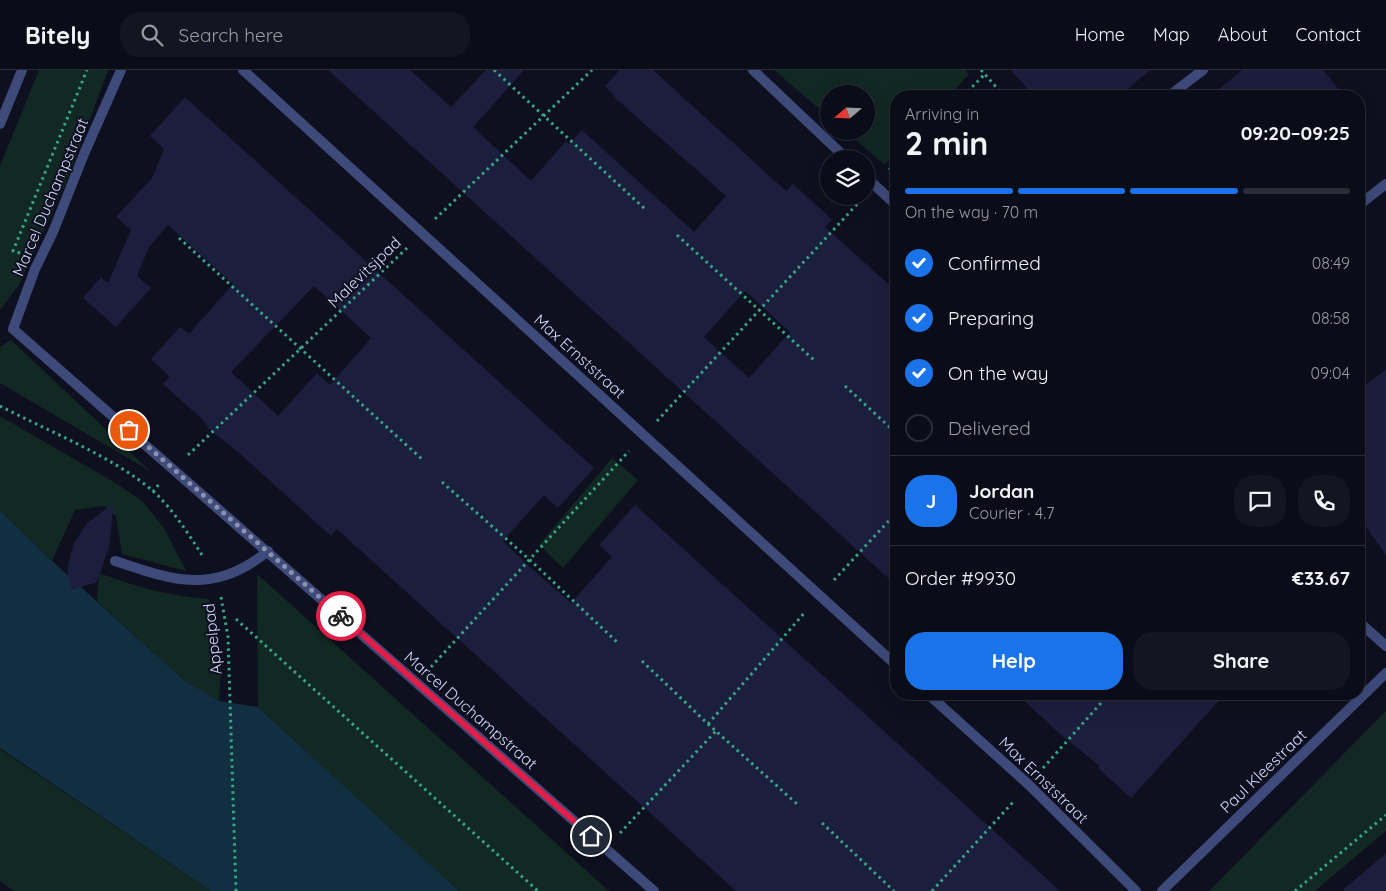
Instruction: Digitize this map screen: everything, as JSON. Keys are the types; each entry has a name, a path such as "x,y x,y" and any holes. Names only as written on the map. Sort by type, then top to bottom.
{"street":[{"path":"0,124 22,70"},
{"name":"Marcel Duchampstraat","path":"121,70 84,154 53,232 34,269 13,329 654,891"},
{"name":"Max Ernststraat","path":"243,70 890,659"},
{"path":"753,70 837,150"},
{"path":"1177,90 1203,70"},
{"path":"1365,200 1386,184"},
{"path":"875,185 890,199"},
{"path":"116,561 158,576 197,581 215,579 249,567 268,551"},
{"path":"1365,627 1386,646"},
{"name":"Paul Kleestraat","path":"1365,693 1386,673"},
{"name":"Max Ernststraat","path":"935,700 1028,784 1136,891"},
{"name":"Paul Kleestraat","path":"1162,891 1358,700"}],"path":[{"path":"26,254 13,251 87,70"},
{"path":"494,70 645,209"},
{"name":"Malevitsjpad","path":"153,492 173,468 402,254 421,232 592,70"},
{"path":"981,70 999,90"},
{"path":"969,90 985,74"},
{"path":"677,235 815,361"},
{"path":"180,238 424,461"},
{"path":"844,386 890,428"},
{"name":"Appelpad","path":"0,406 113,464 153,492 190,535 215,579 226,620 229,664 236,891"},
{"path":"442,482 530,560 619,644"},
{"path":"708,724 820,595 890,519"},
{"path":"236,619 538,891"},
{"path":"642,661 716,732 797,804"},
{"path":"606,848 716,732"},
{"path":"1295,891 1386,815"},
{"path":"822,823 894,891"}],"green space":[{"path":"39,70 108,70 70,173 19,285 0,310 0,166"},
{"path":"774,70 965,70 969,74 954,90 890,90 890,159 885,165 875,156 875,150 867,150 856,140 875,140 875,85 820,85 820,109"},
{"path":"11,340 150,471 0,383 0,347"},
{"path":"0,416 117,484 142,501 164,528 186,571 122,554 116,516 104,506 75,510 52,561 0,510"},
{"path":"612,458 638,480 563,568 539,545"},
{"path":"99,573 153,590 180,596 209,599 221,669 219,701 184,680 97,601"},
{"path":"257,574 609,891 459,891 258,707"},
{"path":"1386,711 1386,831 1315,891 1209,891"},
{"path":"0,749 211,891 14,891 0,881"}],"water":[{"path":"0,510 52,561 184,680 219,701 258,707 459,891 211,891 0,748"}],"building":[{"path":"328,70 410,70 451,107 486,70 524,70 473,127 531,181 566,141 569,144 582,130 694,232 726,196 613,96 605,86 620,70 653,70 786,191 793,184 825,213 832,220 825,227 890,286 890,580","holes":["745,291 790,332 749,378 704,337"]},
{"path":"1011,70 1150,70 1126,90 1029,90"},
{"path":"1242,70 1323,70 1339,90 1218,90"},
{"path":"185,97 594,468 558,508 544,495 503,541 571,603 612,557 599,545 635,505 1060,891 736,891 337,529 331,536 238,452 210,430 202,419 163,384 170,377 151,359 180,327 189,334 233,284 168,225 149,247 137,276 151,288 116,327 83,298 101,277 108,283 131,230 116,217 152,178 164,149 150,136","holes":["314,286 371,338 330,385 317,373 278,416 231,372"]},
{"path":"1386,370 1386,555 1365,525 1365,385"},
{"path":"114,503 109,547 97,582 72,590 68,576 68,564 74,543 87,523"},
{"path":"1023,700 1220,700 1131,798 1098,768 1100,766 1061,735"},
{"path":"1386,853 1386,891 1342,891"}],"way so far":[{"path":"129,430 341,616"}],"route":[{"path":"341,616 591,836"}]}
